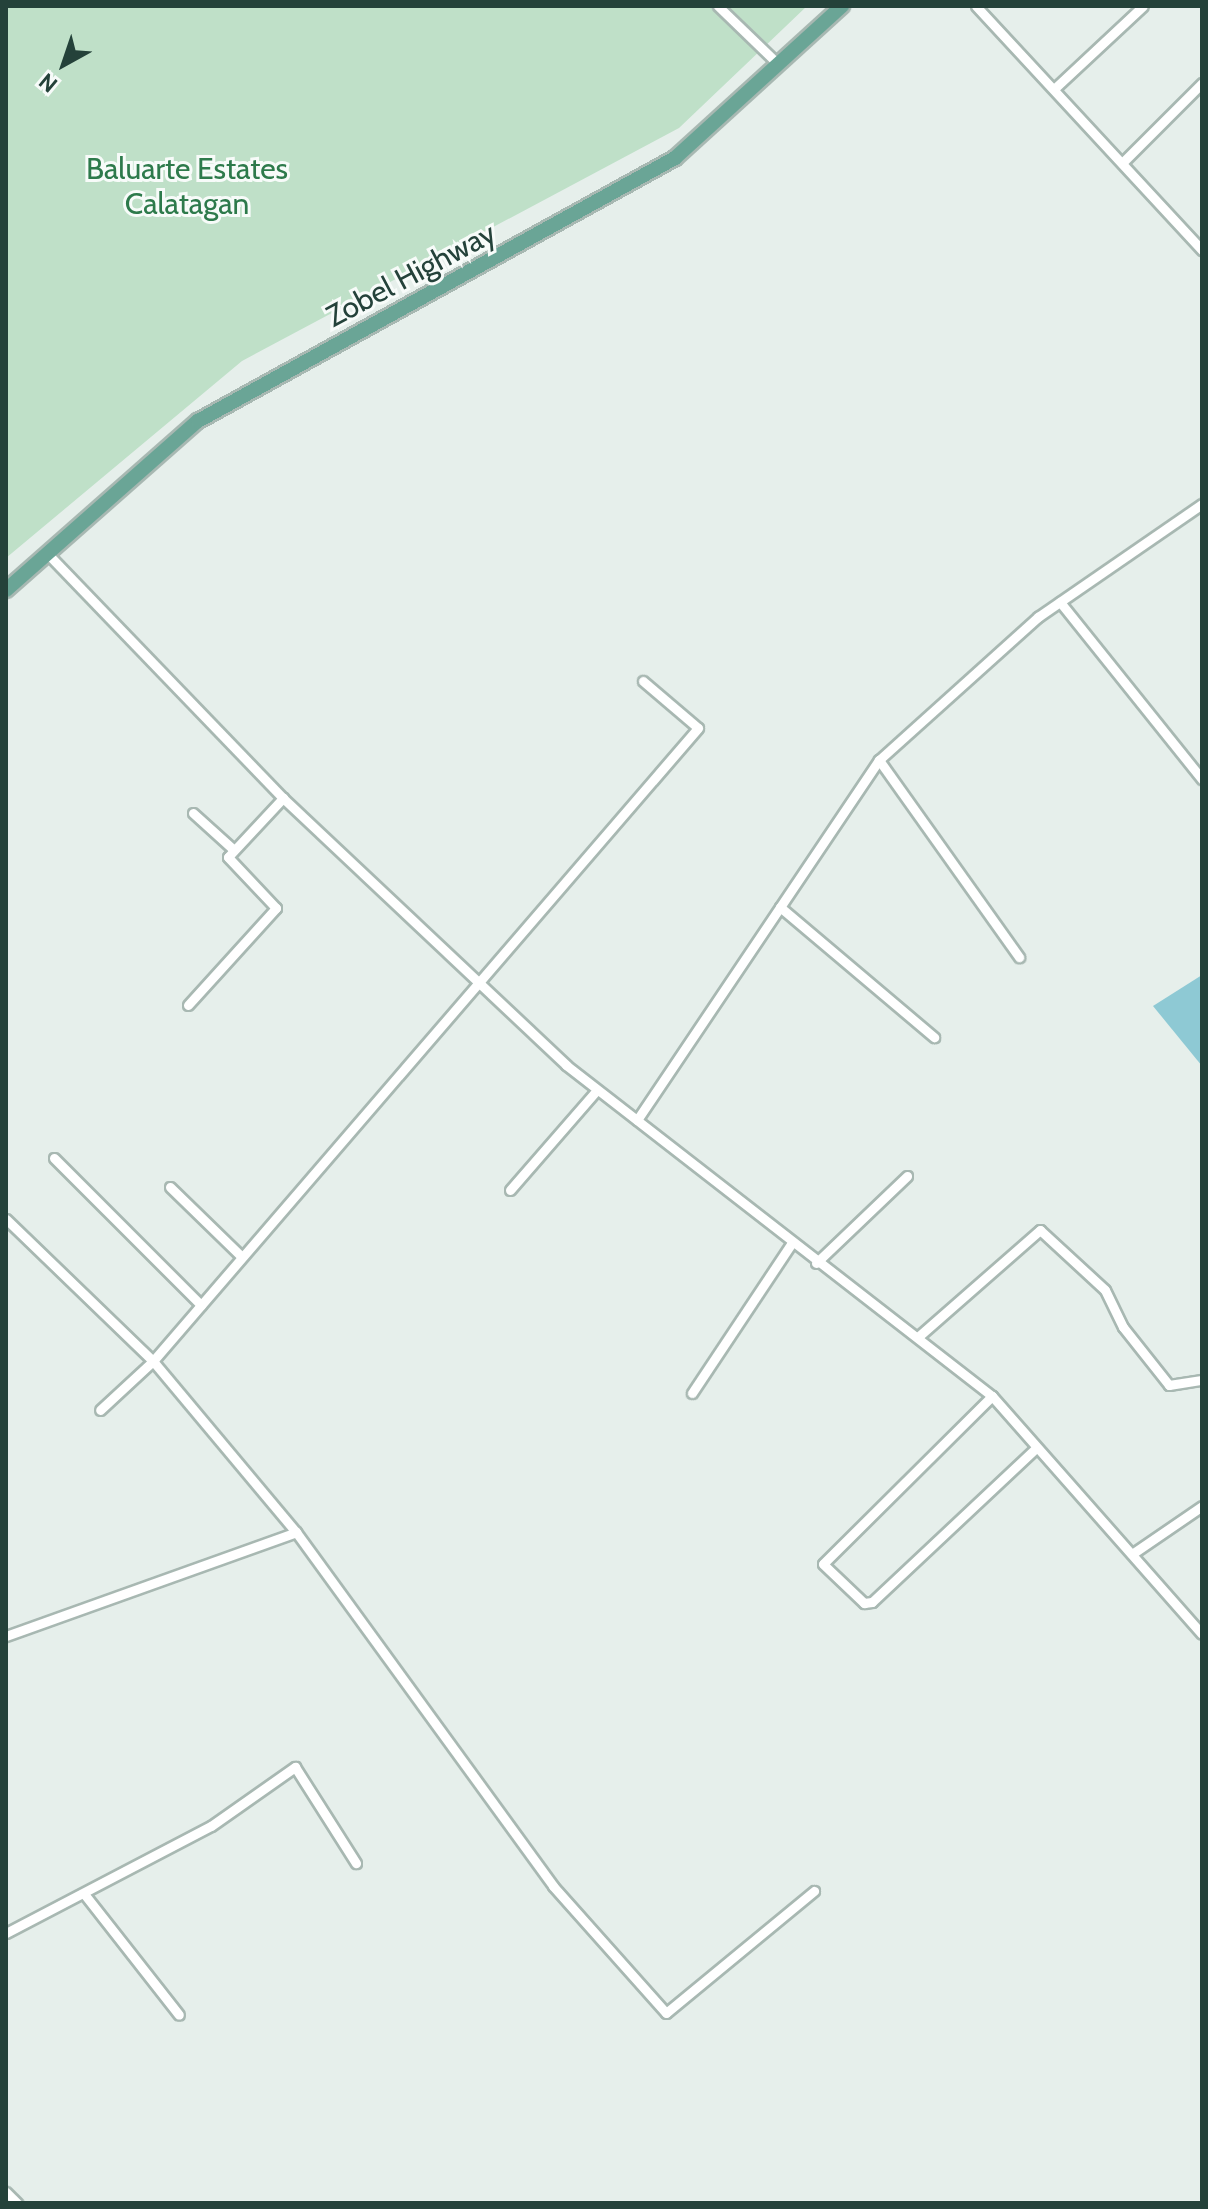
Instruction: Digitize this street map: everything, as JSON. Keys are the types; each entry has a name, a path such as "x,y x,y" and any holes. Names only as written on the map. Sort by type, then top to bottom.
{"main road":[{"name":"Zobel Highway","path":"6,590 198,421 663,165 842,6"}],"street":[{"path":"718,6 778,64"},
{"path":"976,6 1202,250"},
{"path":"1055,88 1143,6"},
{"path":"1122,163 1202,83"},
{"path":"637,1120 879,760 965,675 1060,602 1202,504"},
{"path":"47,553 283,798 478,985 596,1091 637,1120 816,1263 919,1336 992,1396 1202,1634"},
{"path":"1060,602 1202,779"},
{"path":"100,1410 153,1361 698,728 643,681"},
{"path":"879,760 1019,957"},
{"path":"188,1005 276,908 228,857 283,798"},
{"path":"193,813 234,850"},
{"path":"780,907 934,1037"},
{"path":"510,1190 596,1091"},
{"path":"54,1158 201,1305"},
{"path":"816,1263 907,1176"},
{"path":"170,1187 242,1257"},
{"path":"6,1219 153,1361 296,1532 553,1886 666,2013 722,1960 814,1891"},
{"path":"919,1336 1040,1230 1105,1290 1123,1327 1169,1385 1202,1380"},
{"path":"692,1393 791,1244"},
{"path":"992,1396 823,1564 864,1603 872,1602 1036,1448"},
{"path":"1132,1554 1202,1506"},
{"path":"6,1636 296,1532"},
{"path":"6,1933 85,1895 211,1826 295,1767 356,1863"},
{"path":"85,1895 179,2015"},
{"path":"6,2192 17,2203"}],"green space":[{"name":"Baluarte Estates Calatagan","path":"6,6 807,6 679,128 242,361 6,558"}],"water":[{"path":"1202,975 1202,1066 1153,1006"}]}
